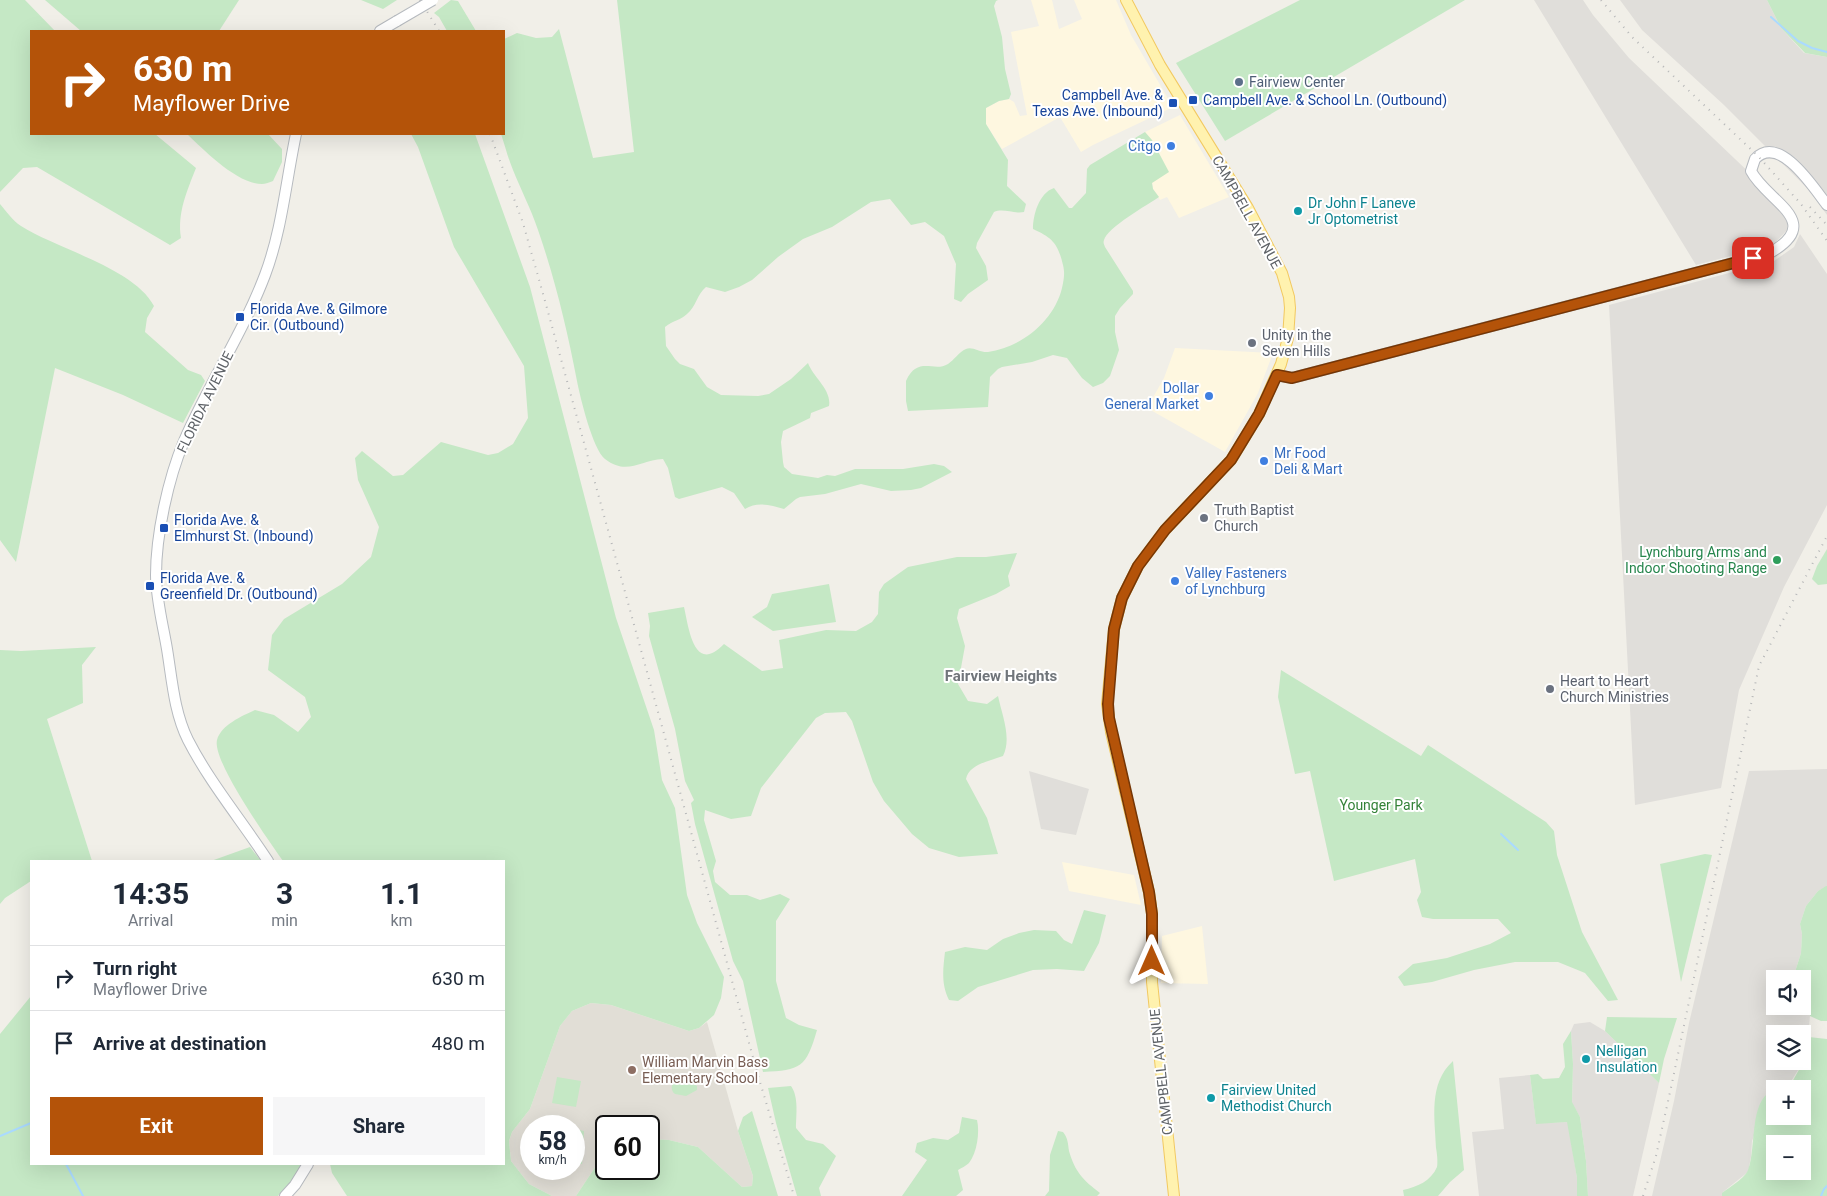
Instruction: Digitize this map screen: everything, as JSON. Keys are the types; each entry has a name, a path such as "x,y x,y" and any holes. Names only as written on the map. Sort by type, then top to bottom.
{"main road":[{"path":"382,30 434,0"},
{"name":"CAMPBELL AVENUE","path":"1126,0 1160,65 1248,208 1282,272 1289,297 1290,319 1288,338 1277,375 1259,414 1231,460 1165,530 1138,566 1122,598 1114,629 1108,704 1111,732 1149,892 1152,914 1152,982 1174,1196"},
{"name":"FLORIDA AVENUE","path":"267,860 203,765 188,740 179,718 156,578 157,548 175,467 183,443 266,274 285,194 296,135"},
{"path":"1277,375 1292,378 1768,254 1778,249 1790,239 1795,231 1795,224 1788,209 1751,172 1755,159 1766,152 1778,154 1800,170 1827,204"},
{"path":"285,1196 295,1185 307,1165"}],"shaded area":[{"path":"1031,0 1052,0 1059,29 1082,19 1074,0 1116,0 1131,35 1173,107 1081,152 1060,117 1002,149 986,124 986,108 999,101 1009,99 1014,102 1020,116 1027,115 1011,32 1039,26"},
{"path":"1534,0 1583,0 1629,58 1756,179 1789,215 1787,230 1775,243 1696,265"},
{"path":"1620,0 1767,0 1781,28 1804,53 1827,57 1827,215 1808,189 1724,105 1642,30"},
{"path":"1180,115 1229,197 1179,218 1167,197 1160,200 1153,189 1145,132"},
{"path":"1800,234 1827,274 1827,505 1784,587 1739,690 1721,788 1635,805 1609,305 1774,261 1794,247"},
{"path":"1175,348 1273,353 1258,393 1225,452 1147,408 1164,378"},
{"path":"1827,769 1827,886 1818,891 1806,906 1800,924 1802,934 1801,953 1796,970 1766,970 1766,1015 1810,1016 1809,1025 1766,1025 1766,1070 1798,1070 1792,1080 1766,1080 1766,1105 1752,1141 1748,1172 1723,1192 1722,1196 1652,1196 1674,1101 1689,1023 1749,771"},
{"path":"1029,771 1089,789 1076,835 1041,829"},
{"path":"1062,862 1134,875 1141,905 1069,891"},
{"path":"1202,926 1208,984 1161,983 1162,936"},
{"name":"William Marvin Bass Elementary School","path":"591,1003 611,1005 689,1031 699,1028 707,1022 753,1176 752,1186 742,1187 698,1147 660,1140 660,1115 595,1115 595,1168 576,1196 552,1196 529,1184 526,1180 585,1180 585,1115 525,1115 530,1109 560,1026 572,1011"},
{"path":"1590,1022 1605,1031 1659,1083 1633,1196 1588,1196 1586,1161 1580,1117 1572,1103 1573,1064 1571,1031 1574,1024"},
{"path":"1530,1075 1536,1123 1568,1122 1577,1178 1577,1196 1479,1196 1472,1132 1504,1129 1499,1078"},
{"name":"William Marvin Bass Elementary School","path":"520,1122 520,1172 511,1161 509,1141 512,1132"}],"green space":[{"path":"0,0 25,0 54,30 30,30 30,135 156,135 196,168 186,194 180,220 181,238 170,245 37,167 23,168 0,192"},
{"path":"45,0 239,0 220,30 80,30"},
{"path":"361,0 397,0 383,9"},
{"path":"451,0 458,1 475,30 446,30 439,17 434,13"},
{"path":"617,0 998,0 994,6 1002,37 1005,69 1011,94 1009,99 999,101 986,108 986,124 1008,160 1007,186 1026,204 1024,212 994,212 977,243 976,248 986,266 988,280 968,294 961,302 954,299 956,264 944,236 925,222 911,225 890,199 871,202 832,227 803,239 778,257 752,280 739,287 725,292 706,287 700,293 690,311 682,318 665,327 666,346 675,359 680,364 694,369 707,387 721,395 758,396 769,394 791,379 808,363 828,394 829,406 811,413 810,418 783,431 781,442 784,467 792,474 818,478 827,475 835,476 855,469 903,469 934,464 944,466 952,472 921,488 911,490 891,491 861,484 825,494 800,497 784,509 759,504 745,509 734,493 722,487 679,499 675,497 668,468 663,459 627,467 613,464 600,454 584,410 550,267 532,215 511,166 501,135 505,135 505,39 517,33 536,38 552,37 559,29 593,158 634,152"},
{"path":"1300,0 1465,0 1225,141 1176,63"},
{"path":"1767,0 1827,0 1827,57 1805,53 1781,28"},
{"path":"1145,132 1152,140 1169,172 1152,183 1153,189 1159,197 1112,229 1104,240 1105,247 1133,291 1133,294 1115,316 1115,332 1119,350 1110,376 1103,383 1093,387 1082,378 1067,358 1053,355 1032,362 998,369 990,377 988,407 908,411 906,381 916,369 948,364 968,348 988,352 1013,345 1035,331 1044,321 1058,300 1064,279 1064,268 1054,242 1033,229 1034,217 1041,199 1054,188 1069,208 1072,208 1086,193 1087,169 1090,165"},
{"path":"188,135 269,135 282,149 282,162 273,181 263,184 252,183 232,172 202,149"},
{"path":"412,135 475,135 530,287 616,618 654,730 662,780 675,808 687,895 697,923 724,977 721,998 714,1015 699,1028 689,1031 611,1005 591,1003 572,1011 560,1026 530,1109 525,1115 520,1115 520,1122 512,1132 509,1141 511,1161 520,1172 520,1180 526,1180 529,1184 552,1196 347,1196 332,1173 330,1165 505,1165 505,860 282,860 232,782 223,765 217,740 227,725 255,710 274,715 298,732 311,717 305,697 268,670 272,635 284,619 342,584 371,557 379,527 358,480 355,458 362,451 393,476 403,475 441,442 488,455 498,453 513,444 528,418 524,366 454,247 418,147"},
{"path":"0,204 12,219 21,226 113,270 144,293 154,306 147,318 145,332 188,370 201,375 205,381 183,423 123,395 55,368 16,562 0,540"},
{"path":"1827,549 1827,584 1818,585 1812,579"},
{"path":"1017,553 1008,576 1010,586 996,594 959,609 957,618 965,646 958,684 968,701 987,704 998,696 1005,726 1007,742 1003,756 976,766 971,770 966,779 987,818 998,854 959,857 929,848 912,834 884,801 873,782 852,721 846,712 825,713 816,718 761,788 751,816 731,819 705,810 704,820 716,861 713,871 715,882 730,895 747,895 760,900 780,894 790,899 776,921 776,981 786,1018 799,1025 817,1030 809,1052 800,1064 786,1070 763,1072 743,981 733,961 695,824 691,803 694,800 685,781 675,729 649,636 648,613 684,607 691,637 699,652 706,654 714,652 724,644 762,671 783,668 779,640 826,630 856,631 872,622 878,614 879,592 884,584 908,567 957,557 986,557"},
{"path":"829,584 836,622 773,631 752,617 767,607 772,594"},
{"path":"96,647 82,665 83,703 47,719 92,860 30,860 30,882 5,898 0,904 0,650 21,651"},
{"name":"Younger Park","path":"1281,670 1421,756 1428,745 1546,822 1554,831 1557,855 1582,932 1618,1000 1608,1001 1585,973 1558,962 1515,962 1474,970 1432,982 1404,986 1398,977 1413,964 1447,958 1490,944 1511,933 1498,919 1433,919 1422,917 1417,900 1421,892 1415,859 1334,881 1310,771 1295,774 1278,697"},
{"path":"250,847 260,860 214,860"},
{"path":"1705,854 1712,855 1681,982 1660,864"},
{"path":"1827,886 1827,1021 1821,1021 1810,1015 1811,970 1796,970 1801,953 1802,934 1800,924 1806,906 1818,891"},
{"path":"1084,910 1106,915 1099,943 1084,971 1033,970 978,987 958,1001 949,1000 946,994 943,970 945,952 965,947 987,950 1003,939 1034,930 1056,931 1064,940 1072,944"},
{"path":"30,997 30,1165 301,1165 290,1183 278,1196 0,1196 0,1034"},
{"path":"1607,1017 1677,1018 1664,1059 1659,1083 1605,1031"},
{"path":"1571,1031 1573,1064 1572,1102 1580,1117 1586,1161 1588,1196 1577,1196 1577,1178 1567,1122 1536,1124 1530,1075 1538,1074 1543,1079 1559,1078 1565,1067 1563,1044"},
{"path":"1811,1037 1827,1039 1827,1196 1722,1196 1722,1193 1747,1173 1751,1161 1757,1113 1766,1095 1766,1125 1811,1125 1811,1080 1793,1080 1799,1070 1811,1070"},
{"path":"1453,1061 1464,1170 1438,1196 1404,1196 1403,1190 1423,1183 1437,1167 1434,1113 1436,1091 1445,1070"},
{"path":"557,1077 581,1081 576,1107 552,1103"},
{"path":"682,1078 697,1086 697,1090 686,1096 675,1094 672,1089 673,1083 676,1079"},
{"path":"791,1086 794,1090 796,1101 796,1128 806,1140 823,1144 836,1156 819,1188 821,1196 797,1196 776,1123 768,1088"},
{"path":"752,1111 778,1196 576,1196 595,1168 595,1180 660,1180 660,1140 698,1147 742,1187 752,1186 753,1176 738,1131 743,1117"},
{"path":"962,1117 977,1120 978,1130 976,1148 972,1159 958,1170 963,1190 956,1196 902,1196 927,1160 915,1152 917,1143 933,1138 948,1140 959,1133"},
{"path":"1058,1131 1063,1132 1066,1137 1071,1158 1077,1170 1084,1180 1100,1193 1097,1196 1045,1196 1049,1191 1050,1155"}],"waterway":[{"path":"1771,17 1798,41 1812,48 1827,52"},
{"path":"1501,834 1518,850"},
{"path":"0,1136 30,1123"},
{"path":"67,1165 83,1196"},
{"path":"1821,1196 1827,1186"}],"railway":[{"path":"420,0 438,30"},
{"path":"1601,0 1632,37 1758,156 1801,204 1827,241"},
{"path":"490,135 523,223 757,1072 794,1196"},
{"path":"1810,207 1827,225"},
{"path":"1643,1196 1656,1156 1672,1083 1759,666 1827,536"}],"place":[{"name":"Fairview Center","path":"1239,82"},
{"name":"Campbell Ave. & School Ln. (Outbound)","path":"1193,100"},
{"name":"Campbell Ave. & Texas Ave. (Inbound)","path":"1173,103"},
{"name":"Citgo","path":"1171,146"},
{"name":"Dr John F Laneve Jr Optometrist","path":"1298,211"},
{"name":"Florida Ave. & Gilmore Cir. (Outbound)","path":"240,317"},
{"name":"Unity in the Seven Hills","path":"1252,343"},
{"name":"Dollar General Market","path":"1209,396"},
{"name":"Mr Food Deli & Mart","path":"1264,461"},
{"name":"Truth Baptist Church","path":"1204,518"},
{"name":"Florida Ave. & Elmhurst St. (Inbound)","path":"164,528"},
{"name":"Lynchburg Arms and Indoor Shooting Range","path":"1777,560"},
{"name":"Valley Fasteners of Lynchburg","path":"1175,581"},
{"name":"Florida Ave. & Greenfield Dr. (Outbound)","path":"150,586"},
{"name":"Heart to Heart Church Ministries","path":"1550,689"},
{"name":"Nelligan Insulation","path":"1586,1059"},
{"name":"William Marvin Bass Elementary School","path":"632,1070"},
{"name":"Fairview United Methodist Church","path":"1211,1098"}],"district":[{"name":"Fairview Heights","path":"1001,676"}],"route":[{"path":"1152,961 1152,914 1149,892 1111,732 1108,704 1114,629 1122,598 1138,566 1165,530 1231,460 1259,414 1277,375 1292,378 1753,258"}]}
